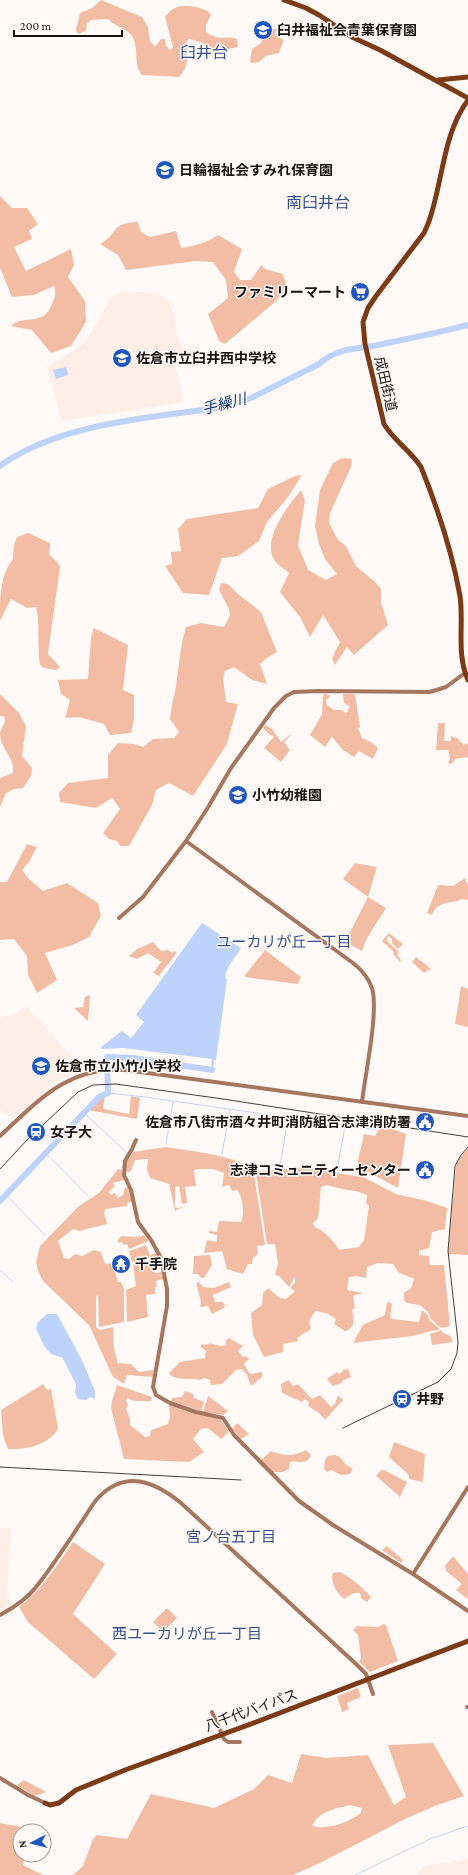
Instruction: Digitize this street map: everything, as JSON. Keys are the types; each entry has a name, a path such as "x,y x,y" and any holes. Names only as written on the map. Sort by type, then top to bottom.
{"highway":[{"name":"成田街道","path":"284,0 306,8 335,24 352,37 437,80 468,99 459,114 453,131 428,224 424,233 368,308 363,322 365,344 384,424 390,435 417,461 421,467 447,537 460,597 461,650 465,674 468,680"},
{"path":"437,80 468,77"},
{"name":"八千代バイパス","path":"45,1803 50,1805 58,1803 84,1786 468,1641"}],"street":[{"path":"119,918 143,896 186,841 231,768 274,708 286,696 294,692 318,691 430,692 444,688 465,674"},
{"path":"186,841 353,963 366,976 372,988 374,1006 362,1102"},
{"path":"0,1136 57,1086 85,1073 111,1069 468,1116"},
{"path":"136,1140 124,1161 124,1175 131,1190 138,1222 152,1240 161,1258 167,1289 164,1323 153,1387 156,1395 170,1403 196,1412 223,1418 234,1435 299,1501 333,1525 413,1574 468,1611"},
{"path":"0,1615 16,1606 36,1588 101,1495 118,1484 134,1481 144,1482 162,1489 181,1503 355,1663 368,1679 373,1694"},
{"path":"413,1574 468,1487"},
{"path":"212,1712 221,1734 228,1742 240,1742"},
{"path":"0,1778 28,1796 45,1803"}],"shaded area":[{"path":"101,0 142,17 148,27 150,41 155,47 161,39 165,39 166,46 170,50 173,47 165,17 174,8 179,6 191,6 208,11 211,15 206,25 206,32 216,37 237,39 238,47 220,51 209,49 203,43 190,39 187,40 185,69 179,77 142,75 139,71 137,62 135,43 130,34 124,29 108,19 91,20 87,24 86,31 78,34 76,30 80,13 92,8"},
{"path":"266,28 277,29 275,35 284,40 279,53 266,56 259,62 251,63 250,60 252,49 261,43"},
{"path":"0,196 12,208 27,208 38,224 29,231 32,239 14,247 26,271 71,249 74,265 68,277 85,301 86,322 71,346 51,353 32,330 11,326 22,320 44,316 52,304 55,291 54,286 34,295 12,297 0,268"},
{"path":"138,222 141,232 150,237 176,231 181,248 200,244 218,235 242,249 234,272 240,280 251,280 261,265 265,269 283,274 287,288 275,302 225,344 219,341 208,314 228,298 226,280 213,262 196,261 126,270 118,255 100,244 122,224"},
{"name":"佐倉市立臼井西中学校","path":"123,291 157,293 169,301 174,315 178,339 183,348 191,355 174,362 184,402 62,421 47,367 83,344 102,315 111,297"},
{"path":"342,458 352,459 351,467 330,513 329,523 338,540 346,546 356,566 381,589 381,602 388,625 354,655 347,647 335,665 332,658 340,642 323,615 310,637 300,617 280,592 289,573 274,560 271,551 271,542 278,523 301,490 305,500 298,545 308,570 326,580 337,574 325,559 319,544 315,526 320,490 333,463"},
{"path":"302,475 288,497 267,522 259,541 238,556 222,558 209,595 183,593 165,566 172,564 171,552 181,551 178,529 187,519 258,508 268,489 295,476"},
{"path":"28,533 50,543 49,554 60,567 48,654 60,667 56,670 41,666 36,607 27,608 11,599 0,621 0,604 5,572 13,559 14,545 17,537"},
{"path":"221,583 228,584 261,612 277,652 260,664 267,684 252,680 234,667 225,671 223,678 226,702 238,704 227,744 193,796 169,783 156,790 152,805 129,846 120,846 117,841 109,839 103,833 120,809 112,798 96,808 60,802 59,793 68,783 108,778 108,755 118,743 134,744 143,747 153,739 174,738 179,732 170,719 184,634 186,627 201,623 224,627 230,616 229,609 219,590"},
{"path":"94,628 128,645 123,690 134,695 134,719 131,733 110,735 104,724 79,717 65,718 70,700 61,694 58,680 88,679 91,637"},
{"path":"0,694 19,713 26,726 22,756 32,768 31,776 23,788 14,789 6,793 0,807 0,778 13,773 13,767 1,739 0,733 5,721 4,716 0,716"},
{"path":"343,694 355,694 360,727 358,728 362,738 371,742 378,748 373,759 359,751 354,757 343,750 332,737 325,747 310,735 322,714 323,695 329,695 330,697 326,700 327,705 334,710 341,710 346,713 350,707 344,703"},
{"path":"438,723 445,723 444,741 451,741 451,736 457,738 464,745 468,743 468,759 467,757 455,759 453,763 450,764 448,763 450,758 448,750 436,750"},
{"path":"265,725 272,729 281,742 291,734 284,742 290,750 281,762 264,748 274,737 263,728"},
{"path":"27,844 37,847 29,862 22,870 29,879 43,891 67,883 98,903 101,916 89,937 73,945 45,953 57,980 37,993 28,975 27,956 14,939 0,940 0,882 7,882"},
{"path":"355,863 377,867 368,897 343,879"},
{"path":"465,878 468,887 468,900 462,899 446,903 434,910 432,915 427,913 438,885 453,886"},
{"path":"368,897 386,908 367,938 362,951 345,942"},
{"path":"389,933 403,944 398,949 392,943 392,939 389,936 387,938 388,942 399,952 397,955 401,960 400,962 393,954 394,952 382,941"},
{"path":"153,942 161,951 168,950 172,953 174,951 177,952 159,976 153,973 161,962 148,953 137,959 129,956 137,949"},
{"path":"265,950 301,977 298,984 245,977"},
{"path":"416,957 431,969 424,973 412,962"},
{"path":"461,986 468,989 468,1027 455,1024"},
{"path":"90,995 88,1021 74,1008 83,1007 85,997"},
{"name":"佐倉市立小竹小学校","path":"27,1006 75,1061 81,1062 82,1069 54,1083 11,1120 0,1109 0,1018 12,1015"},
{"path":"105,1095 103,1109 129,1114 131,1096 140,1098 137,1119 88,1110"},
{"path":"381,1125 406,1134 398,1188 370,1173 356,1169 364,1134 375,1136"},
{"path":"166,1147 235,1160 253,1169 265,1245 257,1246 258,1254 253,1258 252,1264 248,1264 243,1274 227,1269 222,1251 204,1253 207,1240 217,1242 217,1235 209,1233 209,1231 217,1232 219,1221 241,1222 242,1218 242,1201 239,1193 237,1190 232,1191 229,1185 222,1187 224,1173 213,1169 194,1170 196,1186 185,1187 187,1203 182,1204 179,1186 175,1187 175,1207 178,1208 185,1206 175,1211 169,1184 150,1178 147,1169 148,1159 135,1160 131,1171 128,1172 125,1170 126,1163 133,1152"},
{"path":"468,1148 468,1255 449,1254 448,1251 456,1166 459,1159"},
{"path":"303,1168 363,1177 396,1194 427,1201 447,1208 445,1229 432,1232 429,1248 419,1251 419,1255 429,1256 430,1265 444,1265 450,1326 441,1328 431,1319 428,1312 420,1305 407,1303 404,1300 404,1293 411,1288 414,1279 398,1272 393,1264 378,1263 367,1267 366,1278 356,1276 349,1277 347,1290 363,1293 353,1296 355,1308 352,1310 354,1320 353,1325 349,1330 345,1331 334,1324 336,1319 331,1316 316,1311 310,1320 311,1329 297,1338 298,1341 283,1344 283,1352 264,1357 253,1335 251,1313 262,1305 263,1293 268,1288 280,1298 286,1299 295,1291 290,1288 295,1283 295,1277 289,1287 279,1276 275,1275 278,1264 275,1244 267,1244 256,1173 257,1171","holes":["327,1185 367,1195 366,1203 369,1206 364,1240 359,1247 339,1250 329,1237 315,1227 313,1223 318,1218 321,1187"]},
{"path":"118,1169 122,1170 124,1180 113,1183 115,1186 109,1192 111,1195 115,1193 118,1198 123,1195 125,1188 128,1188 132,1202 127,1203 127,1206 106,1209 104,1212 107,1224 79,1231 73,1229 58,1241 64,1258 69,1259 75,1254 82,1256 94,1250 101,1252 105,1264 113,1263 118,1282 121,1282 124,1289 124,1322 99,1327 98,1295 96,1297 96,1327 100,1330 113,1327 114,1349 118,1363 131,1364 139,1372 154,1370 153,1377 127,1375 124,1384 113,1377 89,1325 43,1281 38,1271 36,1262 40,1246 79,1206 99,1193"},
{"path":"144,1235 149,1241 129,1249 127,1244 124,1245 122,1242 119,1243 117,1241 121,1236 137,1237"},
{"path":"146,1245 150,1255 157,1253 158,1257 132,1262 129,1251"},
{"path":"210,1255 212,1265 204,1278 201,1278 198,1274 193,1274 194,1256"},
{"path":"160,1260 161,1267 154,1268 155,1273 162,1272 164,1279 156,1281 157,1287 155,1287 155,1294 146,1295 148,1317 127,1322 126,1290 136,1286 133,1264"},
{"path":"197,1282 199,1282 203,1287 214,1288 229,1282 231,1287 213,1295 215,1302 223,1302 225,1305 224,1308 212,1314 208,1306 200,1307 201,1301 197,1289"},
{"path":"387,1302 392,1303 390,1317 392,1319 419,1322 422,1310 428,1315 429,1320 440,1329 412,1336 353,1343 363,1325 385,1315"},
{"path":"442,1330 442,1332 450,1336 453,1342 432,1345 430,1334"},
{"path":"229,1338 243,1346 238,1351 243,1357 246,1356 249,1359 244,1364 250,1374 262,1372 262,1377 251,1386 247,1375 242,1369 236,1370 222,1384 211,1385 210,1380 204,1378 199,1380 182,1379 170,1375 169,1373 180,1362 205,1358 206,1351 201,1347 201,1344 206,1345 210,1343 220,1346 226,1345 226,1340"},
{"path":"348,1369 351,1377 342,1381 342,1383 333,1386 327,1379 337,1372 339,1374 343,1370"},
{"path":"289,1380 293,1386 298,1384 312,1399 320,1395 331,1407 335,1404 338,1395 343,1400 325,1420 319,1413 308,1406 309,1402 305,1399 302,1402 282,1393 281,1384"},
{"path":"43,1384 47,1390 51,1389 58,1429 43,1443 22,1449 8,1449 3,1435 1,1410"},
{"path":"117,1385 152,1397 151,1401 134,1401 127,1398 126,1401 128,1404 126,1410 130,1418 130,1425 145,1437 150,1436 151,1430 168,1424 170,1417 169,1404 221,1420 229,1432 221,1439 208,1428 201,1429 193,1439 204,1452 189,1462 124,1459 111,1408"},
{"path":"185,1391 193,1394 194,1398 204,1402 201,1411 171,1401 172,1398 182,1397"},
{"path":"208,1396 228,1411 223,1415 203,1412"},
{"path":"237,1423 249,1434 241,1439 232,1429"},
{"path":"394,1442 425,1454 423,1482 409,1479 409,1475 389,1457"},
{"path":"306,1450 311,1455 305,1462 290,1462 289,1469 283,1472 272,1472 261,1460 271,1451 288,1455 297,1454"},
{"path":"335,1455 340,1457 345,1464 353,1469 350,1474 341,1475 331,1470 327,1472 324,1469 325,1460 328,1456"},
{"path":"381,1470 384,1470 407,1482 400,1497 376,1476"},
{"path":"0,1528 11,1529 7,1596 11,1602 10,1605 0,1611"},
{"path":"73,1542 105,1564 73,1614 117,1654 94,1679 28,1622 19,1607 42,1585"},
{"path":"387,1546 403,1560 401,1563 382,1550"},
{"path":"453,1556 468,1574 468,1599 456,1590 462,1584 446,1571 445,1566"},
{"path":"340,1572 357,1583 371,1597 367,1602 361,1598 360,1593 354,1593 344,1599 339,1594 333,1584 332,1577 333,1573"},
{"path":"166,1609 168,1609 177,1618 163,1632 153,1622"},
{"path":"384,1624 386,1625 398,1661 370,1672 359,1662 361,1658 358,1635 353,1630 357,1626 378,1627"},
{"path":"358,1688 361,1697 347,1703 349,1709 342,1712 337,1696"},
{"path":"433,1743 464,1796 435,1806 405,1819 322,1862 293,1875 73,1875 83,1866 93,1839 97,1835 127,1839 151,1794 214,1808 254,1789 268,1775 292,1783 301,1754 326,1758 368,1755 394,1805 406,1797 388,1745","holes":["350,1805 362,1808 361,1813 344,1823 325,1827 312,1826 319,1817 333,1809"]},
{"path":"24,1780 46,1792 34,1796 18,1786 18,1784"},
{"path":"0,1823 12,1825 12,1863 23,1863 23,1865 43,1875 0,1875"},
{"path":"468,1859 468,1875 417,1875 424,1866"}],"water":[{"path":"66,367 68,375 56,379 53,370"},
{"path":"202,923 241,948 229,966 225,978 227,979 216,1060 214,1060 213,1069 211,1068 212,1059 123,1048 101,1049 101,1047 122,1031 131,1038 144,1022 136,1015"},
{"path":"47,1314 57,1314 81,1358 95,1391 95,1399 90,1397 86,1400 78,1399 75,1393 76,1384 62,1357 49,1352 42,1342 36,1328 38,1322"}],"waterway":[{"name":"手繰川","path":"0,466 24,452 50,440 78,431 138,419 225,407 251,398 340,352 446,331 468,325"},
{"path":"0,1201 99,1097 108,1093 107,1057 133,1058 212,1070"},
{"path":"108,1093 376,1130"},
{"path":"166,1144 173,1102"},
{"path":"222,1154 230,1110"},
{"path":"84,1113 127,1153"},
{"path":"280,1166 288,1118"},
{"path":"337,1170 345,1126"},
{"path":"46,1153 88,1196"},
{"path":"6,1195 46,1236"},
{"path":"0,1270 13,1282"},
{"path":"355,1875 430,1839 468,1826"}],"tram line":[{"path":"0,1169 27,1140 78,1092 93,1085 116,1084 468,1137"},
{"path":"343,1428 438,1382 451,1369 457,1353 458,1342 448,1251 455,1166 461,1155 468,1147"},
{"path":"0,1467 241,1480"}],"place":[{"name":"臼井福祉会青葉保育園","path":"263,30"},
{"name":"日輪福祉会すみれ保育園","path":"165,170"},
{"name":"ファミリーマート","path":"360,292"},
{"name":"佐倉市立臼井西中学校","path":"122,358"},
{"name":"小竹幼稚園","path":"238,795"},
{"name":"佐倉市立小竹小学校","path":"41,1066"},
{"name":"佐倉市八街市酒々井町消防組合志津消防署","path":"425,1122"},
{"name":"女子大","path":"36,1132"},
{"name":"志津コミュニティーセンター","path":"425,1170"},
{"name":"千手院","path":"121,1264"},
{"name":"井野","path":"402,1399"}],"district":[{"name":"臼井台","path":"204,52"},
{"name":"南臼井台","path":"318,202"},
{"name":"ユーカリが丘一丁目","path":"284,942"},
{"name":"宮ノ台五丁目","path":"231,1537"},
{"name":"西ユーカリが丘一丁目","path":"187,1634"}]}
